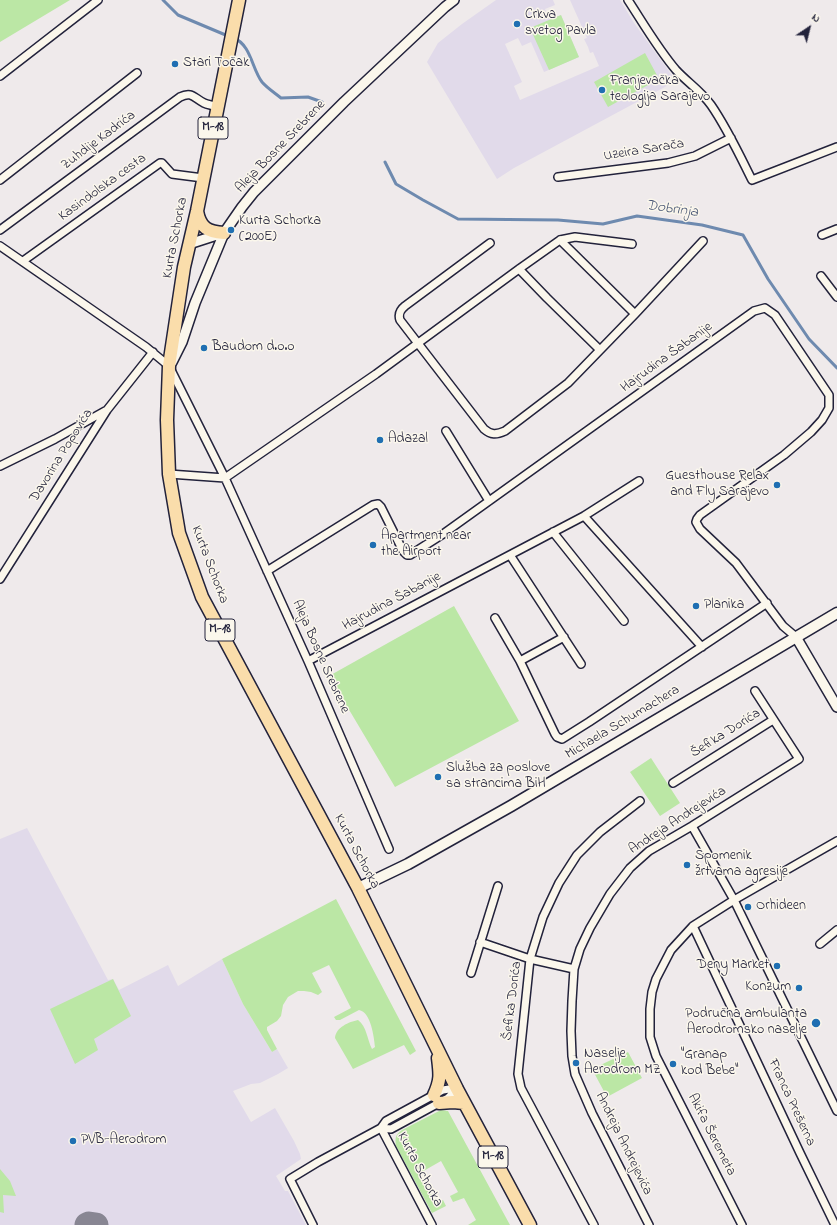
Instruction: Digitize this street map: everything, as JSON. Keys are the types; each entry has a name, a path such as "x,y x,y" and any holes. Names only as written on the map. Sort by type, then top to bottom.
{"main road":[{"name":"Kurta Schorka","path":"238,6 197,211 184,267 170,366 167,420 169,474 179,533 202,597 358,888 464,1103 530,1225"},
{"path":"197,211 198,218 207,229 213,232 224,233"},
{"name":"Michaela Schumachera","path":"358,888 408,864 511,806 837,613"},
{"path":"438,1051 440,1077 437,1099 464,1103"}],"street":[{"path":"0,76 98,0"},
{"name":"Aleja Bosne Srebrene","path":"389,849 308,661 225,478 170,366 182,342 195,303 224,233 254,192 344,102 454,0"},
{"path":"628,0 667,59 710,104 731,138 752,180 837,147"},
{"path":"0,180 137,73"},
{"name":"Zuhdije Kadrića","path":"0,230 180,97 191,95 204,103 217,107"},
{"name":"Uzeira Sarača","path":"558,177 668,164 695,156 731,138"},
{"name":"Kasindolska cesta","path":"23,262 160,163 164,164 172,174 203,178"},
{"path":"822,235 837,229"},
{"path":"189,244 224,233"},
{"path":"169,474 225,478 376,374 560,240 575,237 632,244"},
{"path":"560,240 635,314"},
{"path":"490,243 401,310 399,316 400,320 417,344 484,429 489,433 499,434 568,383 703,241"},
{"path":"0,246 153,352 170,366"},
{"path":"519,269 600,350"},
{"path":"821,276 837,297"},
{"name":"Hajrudina Šabanije","path":"267,571 373,504 378,504 381,507 403,551 410,555 489,501 748,316 760,309 765,308 775,315 829,396"},
{"name":"Davorina Popovića","path":"0,579 107,410 153,352"},
{"path":"837,394 829,396 829,408 822,420 811,432 784,454 700,515 696,522 700,529 736,563 783,626 796,637 837,707"},
{"path":"0,466 55,439 107,410"},
{"path":"446,431 489,501"},
{"name":"Hajrudina Šabanije","path":"308,661 584,516 639,482"},
{"path":"584,516 702,647"},
{"path":"553,532 624,621"},
{"path":"510,555 581,664"},
{"path":"495,618 520,661 555,734 562,739 767,603"},
{"path":"520,661 564,637"},
{"name":"Andreja Andrejevića","path":"649,1225 592,1113 575,1074 572,1056 571,1032 574,969 580,949 590,928 610,894 630,868 649,851 799,759 755,690"},
{"name":"Šefika Dorića","path":"673,783 773,720"},
{"name":"Šefika Dorića","path":"594,1225 521,1088 518,1074 530,959 543,917 559,882 577,855 600,832 640,802"},
{"path":"692,826 734,900 837,1111"},
{"name":"Akifa Šeremeta","path":"742,1225 656,1056 650,1037 650,1009 652,992 656,980 671,950 692,927 734,900 837,841"},
{"path":"471,972 498,886"},
{"name":"Franca Prešerna","path":"692,927 835,1225"},
{"path":"820,944 837,930"},
{"path":"480,942 530,959 574,969"},
{"name":"Kurta Schorka","path":"312,1225 290,1180 318,1162 381,1128 391,1129 437,1099 449,1089 457,1089"},
{"name":"Kurta Schorka","path":"381,1128 432,1225"}],"shaded area":[{"name":"Franjevačka teologija Sarajevo","path":"496,0 553,0 555,5 545,9 549,19 561,15 579,57 544,72 531,42 522,46 518,38 505,44 522,82 514,86 520,100 599,66 593,52 590,53 584,39 587,38 570,0 620,0 634,23 676,81 514,168 497,179 427,62 438,43"},
{"path":"27,828 108,980 113,979 119,990 168,965 178,986 222,959 243,1004 272,1052 277,1049 288,1068 260,1083 251,1084 233,1091 251,1122 275,1108 294,1141 301,1159 276,1176 285,1191 288,1191 306,1225 0,1225 0,839"}],"green space":[{"path":"0,0 70,0 0,42"},
{"path":"561,15 579,57 549,70 530,28"},
{"path":"645,53 659,79 608,107 594,82"},
{"path":"454,606 519,721 395,787 329,676"},
{"path":"651,758 680,803 660,816 630,772"},
{"path":"336,899 416,1051 410,1055 404,1045 353,1069 335,1038 336,1034 340,1028 358,1020 365,1030 372,1049 375,1047 373,1031 366,1015 359,1010 340,1020 336,1020 334,1017 351,1008 329,965 312,973 322,992 318,995 311,992 298,991 288,997 283,1005 281,1016 277,1021 267,1027 267,1030 277,1049 272,1052 243,1004 222,959"},
{"path":"113,979 131,1016 94,1039 98,1050 75,1064 50,1009"},
{"path":"628,1052 642,1078 607,1097 592,1069"},
{"path":"441,1110 448,1111 510,1225 468,1225 476,1220 464,1198 453,1202 450,1196 458,1192 441,1161 420,1173 436,1203 443,1200 446,1206 432,1213 396,1146 396,1139 398,1133 402,1130"},
{"path":"0,1169 10,1181 16,1196 3,1195 4,1213 0,1212"}],"waterway":[{"name":"Dobrinja","path":"163,0 178,15 228,36"},
{"name":"Dobrinja","path":"234,38 240,41 248,52 262,82 281,98 308,97 322,102"},
{"name":"Dobrinja","path":"385,162 396,184 458,219 558,220 603,224 637,216 702,225 743,235 768,279 809,339 837,368"}],"taxiway":[{"path":"87,1225 96,1225"}],"place":[{"name":"Crkva svetog Pavla","path":"517,24"},
{"name":"Stari Točak","path":"175,64"},
{"name":"Franjevačka teologija Sarajevo","path":"602,90"},
{"name":"Kurta Schorka (200E)","path":"231,230"},
{"name":"Baudom d.o.o","path":"204,348"},
{"name":"Adazal","path":"380,440"},
{"name":"Guesthouse Relax and Fly Sarajevo","path":"777,485"},
{"name":"Apartment near the Airport","path":"373,545"},
{"name":"Planika","path":"696,606"},
{"name":"Služba za poslove sa strancima BiH","path":"438,777"},
{"name":"Spomenik žrtvama agresije","path":"687,865"},
{"name":"Orhideen","path":"748,907"},
{"name":"Deny Market","path":"777,966"},
{"name":"Konzum","path":"799,988"},
{"name":"Područna ambulanta Aerodromsko naselje","path":"816,1023"},
{"name":"Naselje Aerodrom MZ","path":"576,1063"},
{"name":"\"Granap kod Bebe\"","path":"673,1064"},
{"name":"PVB-Aerodrom","path":"73,1141"}]}
